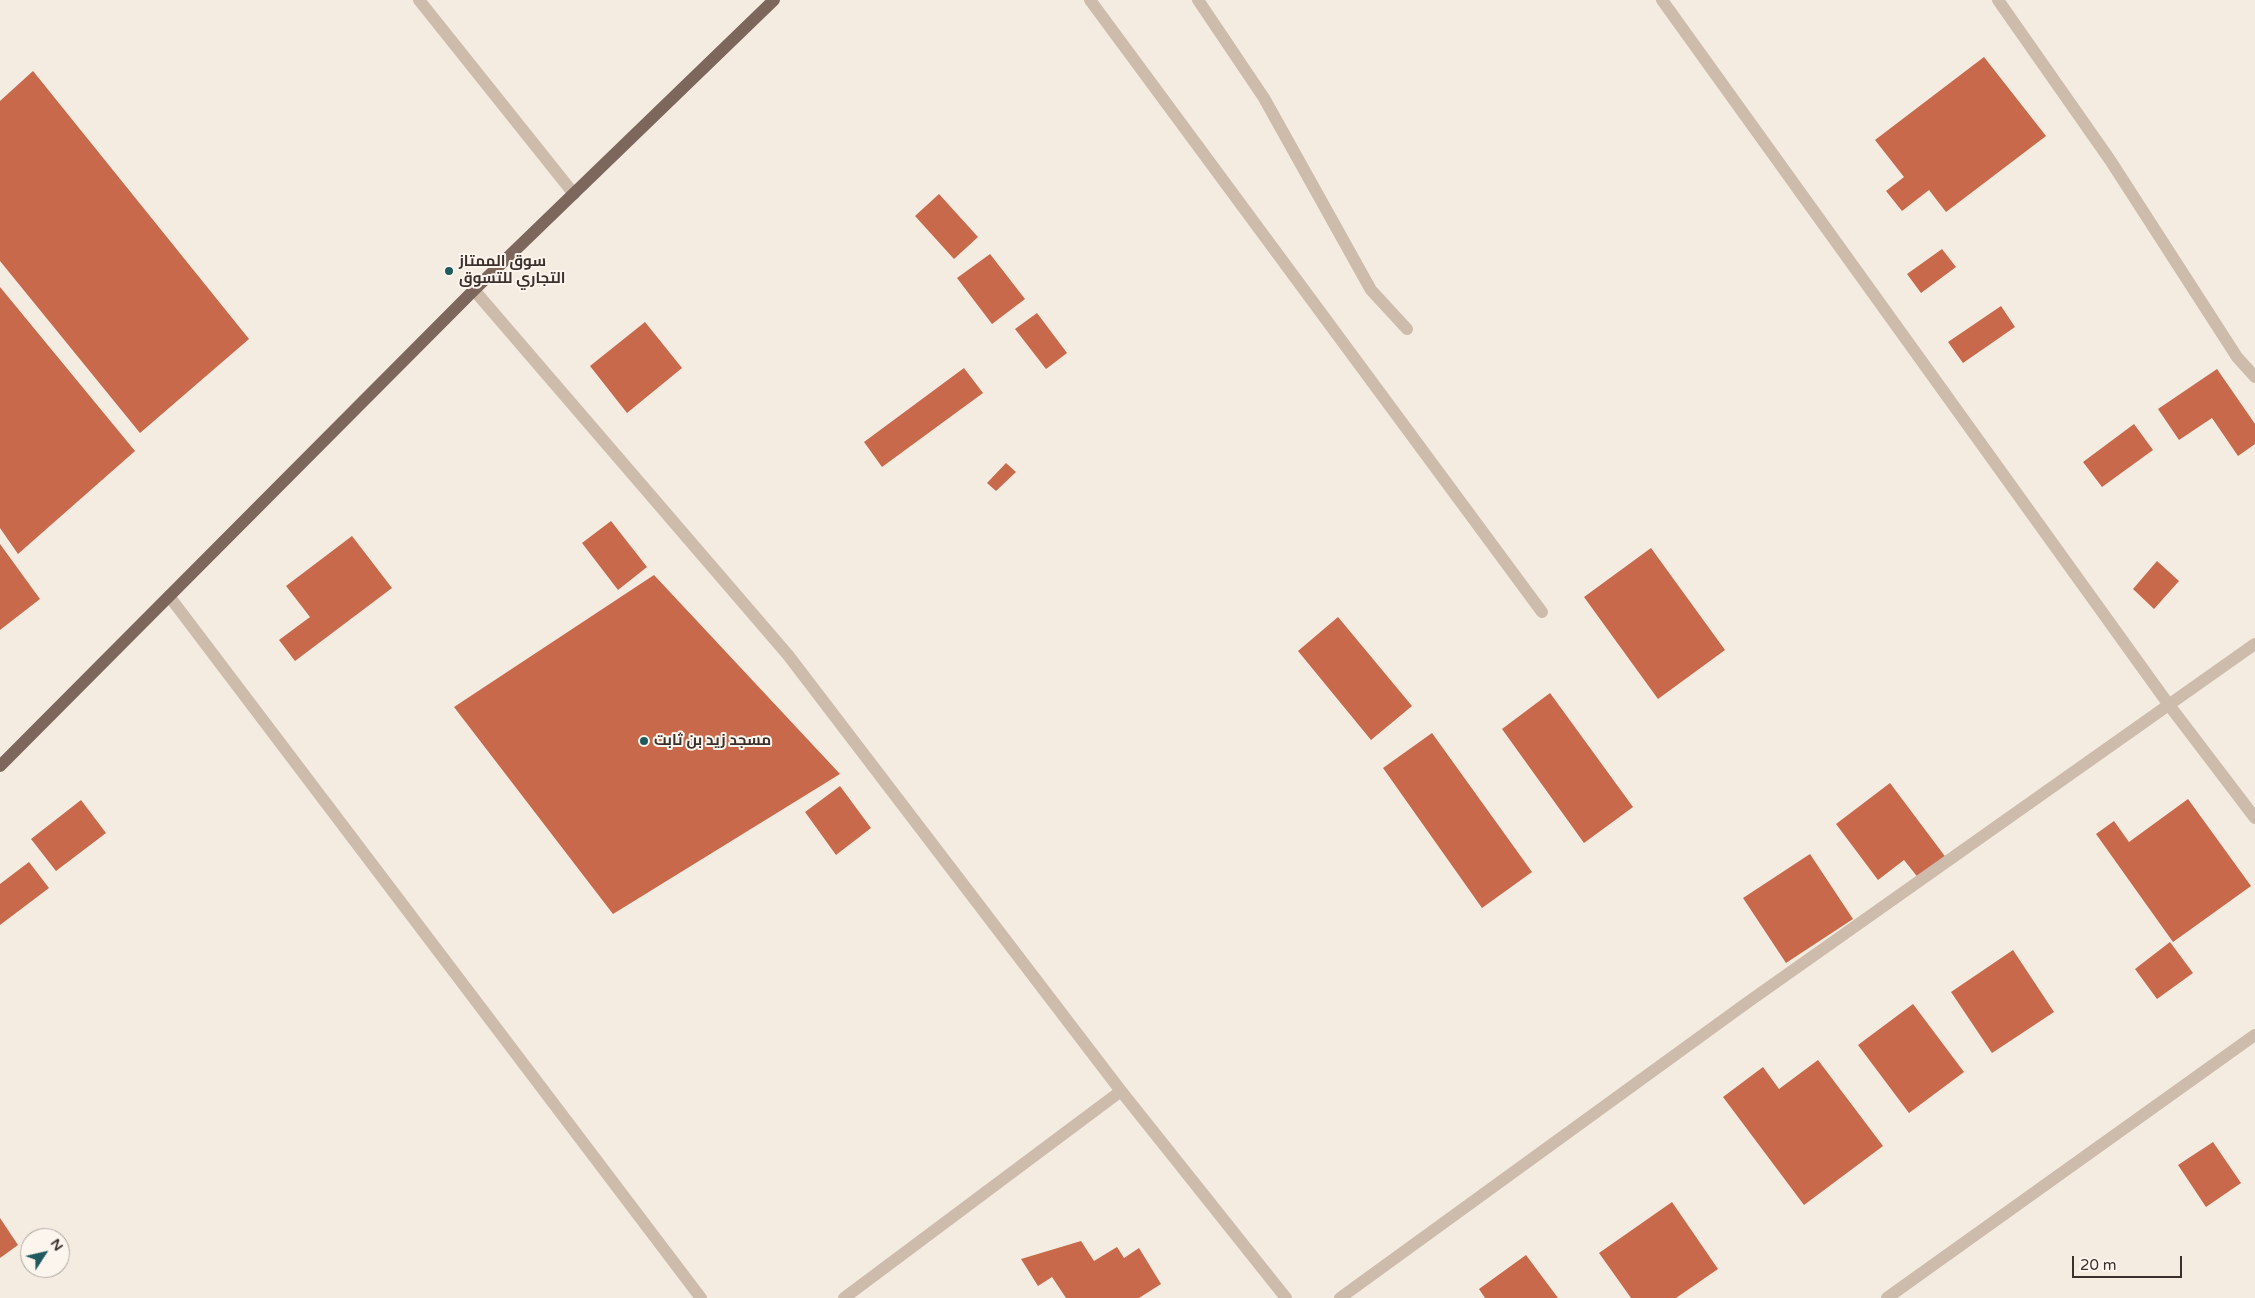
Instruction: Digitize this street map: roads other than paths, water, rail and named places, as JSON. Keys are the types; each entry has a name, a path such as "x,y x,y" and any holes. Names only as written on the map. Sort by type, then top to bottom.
{"main road":[{"path":"0,766 474,290 774,0"}],"street":[{"path":"419,0 574,194"},
{"path":"1090,0 1542,612"},
{"path":"1198,0 1264,98 1370,290 1407,329"},
{"path":"1662,0 2169,705 2255,818"},
{"path":"1998,0 2110,160 2237,357 2255,377"},
{"path":"474,290 788,655 1121,1092 1286,1298"},
{"path":"170,596 701,1298"},
{"path":"1340,1298 1748,1002 2255,644"},
{"path":"1887,1298 2255,1035"},
{"path":"844,1298 1121,1092"}],"place":[{"name":"سوق الممتاز التجاري للتسوق","path":"449,271"},
{"name":"مسجد زيد بن ثابت","path":"644,741"}]}
